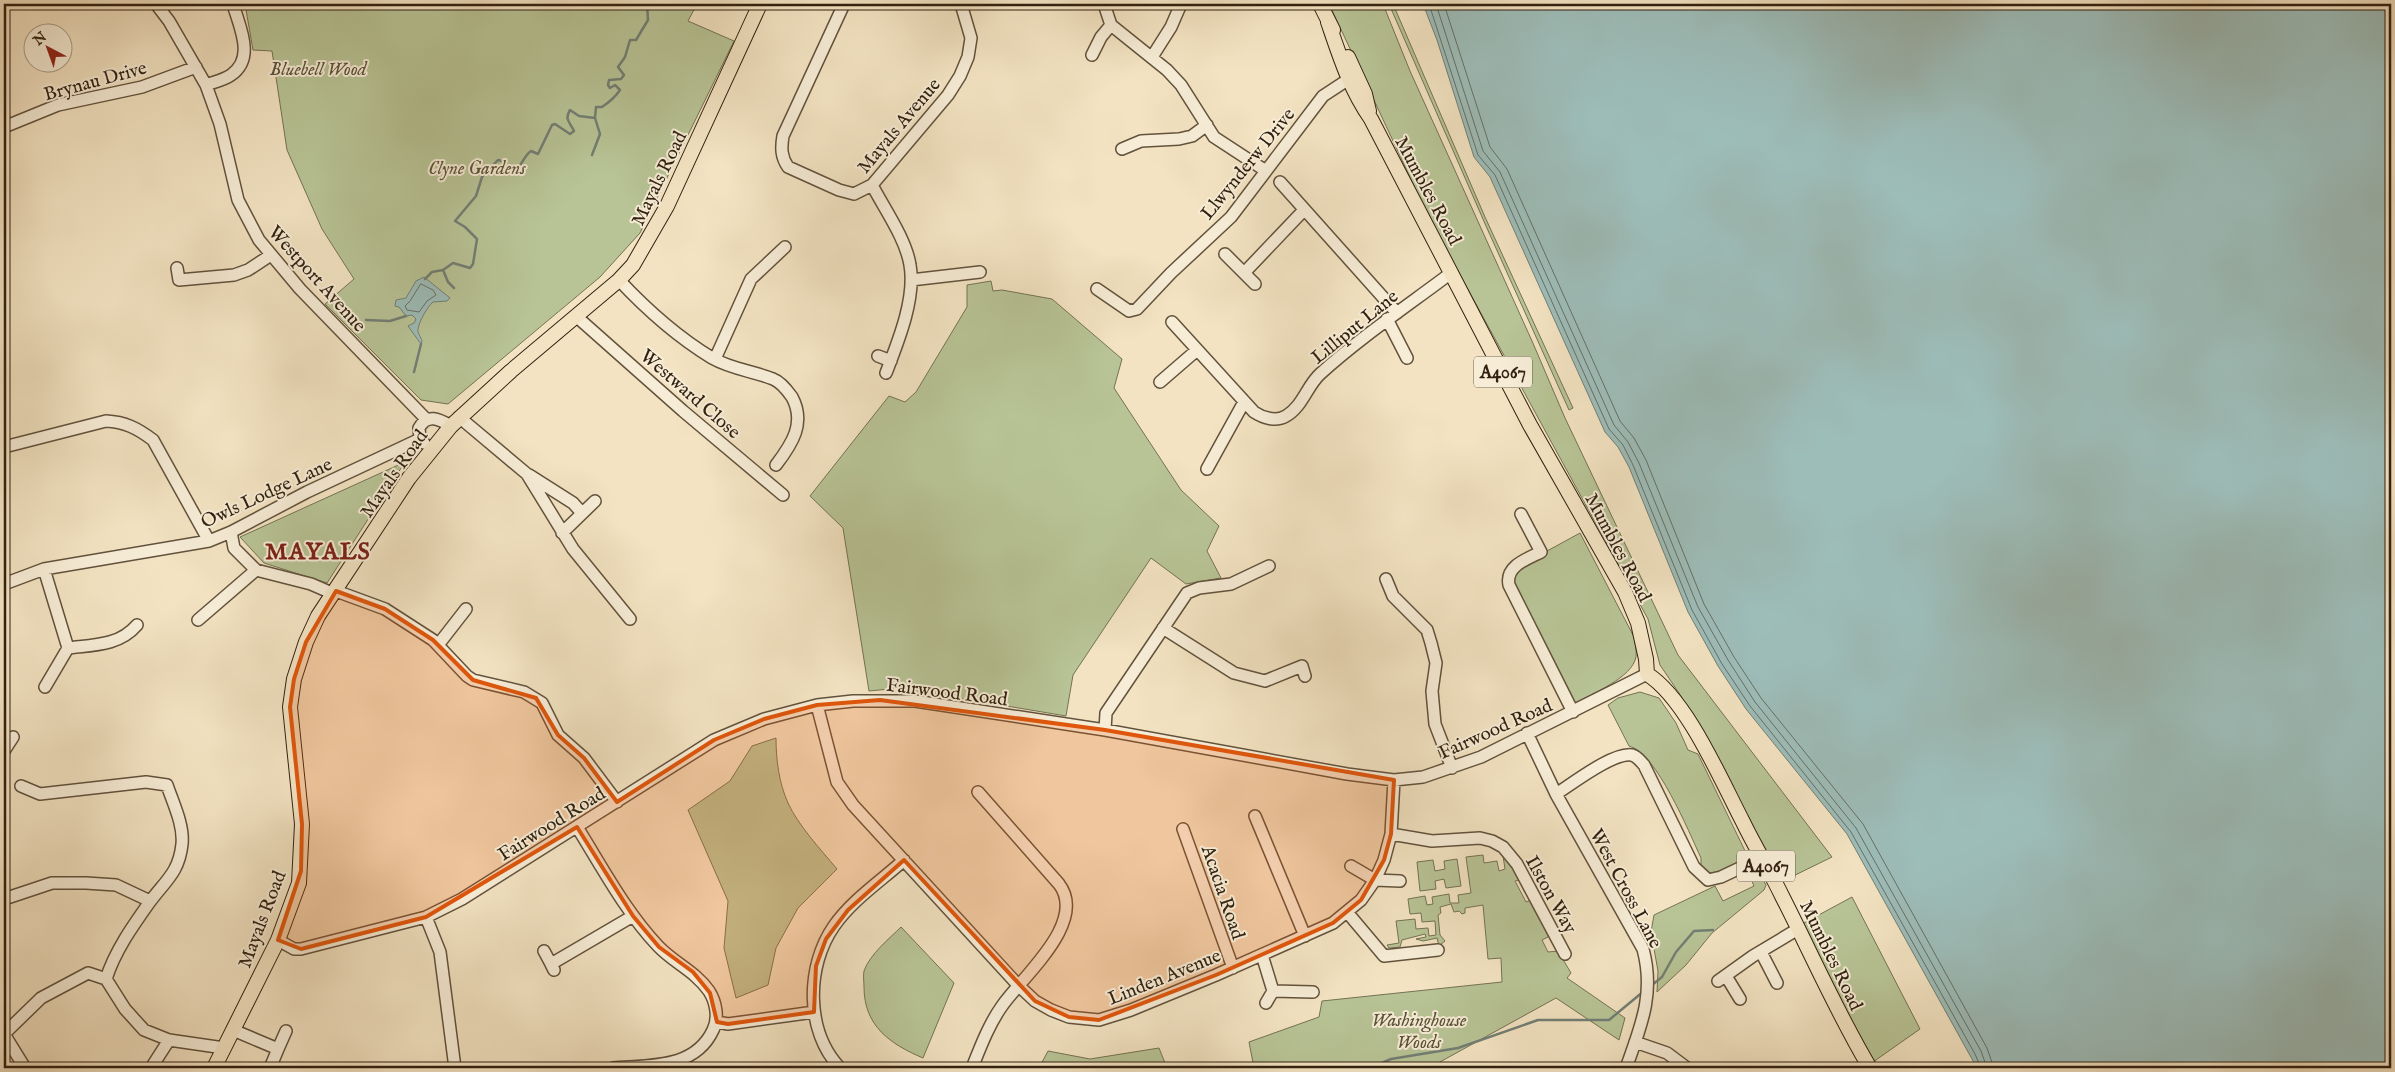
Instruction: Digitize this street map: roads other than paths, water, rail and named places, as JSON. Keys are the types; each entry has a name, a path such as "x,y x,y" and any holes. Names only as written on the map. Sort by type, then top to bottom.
{"main road":[{"name":"Mayals Road","path":"214,1068 278,940 299,883 302,824 290,706 294,680 306,642 318,616 409,478 455,422 511,371 577,317 633,265 667,206 760,4"},
{"name":"Mumbles Road","path":"1320,4 1353,76 1357,98 1371,119 1530,425 1625,592 1638,623 1646,659 1647,674 1660,682 1675,698 1711,760 1853,1040 1870,1068"}],"street":[{"name":"Westport Avenue","path":"156,4 206,85 220,124 238,200 259,240 300,289 427,420"},
{"path":"206,85 230,76 242,62 245,40 233,4"},
{"name":"Mayals Avenue","path":"844,4 783,136 780,148 788,167 840,190 854,194 872,185 948,95 960,76 968,57 971,38 961,4"},
{"path":"1104,4 1111,25 1152,58 1181,85 1222,144 1266,171"},
{"path":"1152,58 1171,27 1181,4"},
{"path":"1092,55 1101,37 1111,25"},
{"name":"Brynau Drive","path":"4,127 58,105 142,87 196,67"},
{"name":"Llwynderw Drive","path":"1097,289 1129,311 1137,309 1171,273 1231,217 1322,96 1353,76"},
{"path":"1122,149 1141,141 1186,138 1207,125"},
{"path":"1280,182 1392,316 1407,358"},
{"path":"872,185 904,246 910,264 911,280 906,313 886,373"},
{"path":"1244,273 1304,210"},
{"path":"715,359 751,279 785,247"},
{"path":"1225,254 1255,284"},
{"path":"177,268 174,281 234,275 248,270 271,255"},
{"path":"911,280 980,272"},
{"name":"Lilliput Lane","path":"1172,322 1254,412 1265,418 1285,417 1293,411 1318,376 1392,316 1451,273"},
{"path":"618,280 668,329 715,359 775,380 788,390 800,417 795,436 780,461 793,464"},
{"name":"Westward Close","path":"577,317 683,411 783,495"},
{"path":"1160,382 1198,350"},
{"path":"878,356 891,361"},
{"path":"1207,469 1244,402"},
{"path":"431,449 420,439 420,428 427,420 432,418 455,422 527,474 573,503 582,513"},
{"path":"4,447 106,421 122,422 138,429 153,440 209,541"},
{"name":"Owls Lodge Lane","path":"4,584 44,568 209,541 232,532 307,492 420,439"},
{"path":"527,474 562,532 596,579 630,619"},
{"path":"562,532 596,501"},
{"path":"1521,514 1544,550 1512,570 1508,576 1509,585 1573,712"},
{"path":"232,532 234,548 256,570 311,584 385,609 438,645 473,680 524,692 542,702 558,735 584,758 617,802"},
{"path":"1104,730 1106,713 1187,593 1199,588 1231,584 1269,566"},
{"path":"44,568 68,648 45,687"},
{"path":"198,620 256,570"},
{"path":"1386,580 1393,596 1427,630 1432,643 1436,663 1432,691 1435,724 1452,768"},
{"path":"438,645 466,609"},
{"path":"68,648 113,642 128,635 137,626"},
{"path":"1163,628 1234,673 1265,681 1302,666 1305,676"},
{"name":"Fairwood Road","path":"278,940 294,949 301,949 426,918 462,899 714,740 764,719 817,705 880,700 915,701 1104,730 1347,774 1394,780 1423,777 1481,757 1647,674"},
{"name":"Linden Avenue","path":"817,705 837,782 853,805 1018,985 1035,1001 1069,1017 1099,1020 1131,1010 1233,968 1333,923 1361,900 1375,880 1384,860 1391,834 1394,780"},
{"name":"West Cross Lane","path":"1526,733 1556,794 1613,898 1641,944 1649,972 1647,1005 1625,1068"},
{"path":"4,751 13,737"},
{"path":"1556,794 1598,768 1624,755 1637,757 1644,765 1694,867 1708,880 1721,877 1761,858"},
{"path":"21,786 40,794 146,782 167,785 177,812 182,843 176,871 150,901 112,962 106,979"},
{"path":"972,1068 1001,1008 1060,932 1067,910 1066,896 1060,884 978,792"},
{"path":"1255,816 1305,936"},
{"path":"577,827 633,916 659,947 693,972 710,993 715,1007 717,1022 709,1039 700,1050 690,1056 668,1064 613,1068"},
{"name":"Acacia Road","path":"1183,829 1233,968"},
{"name":"Ilston Way","path":"1391,834 1432,841 1480,838 1492,841 1503,847 1517,864 1565,954"},
{"path":"840,1068 824,1045 814,1012 816,966 826,939 848,910 904,860"},
{"path":"1351,866 1375,880 1400,881"},
{"path":"4,899 52,883 69,883 116,885 150,901"},
{"path":"1347,912 1384,956 1438,950"},
{"path":"544,951 552,967 633,916"},
{"path":"426,918 440,952 455,1068"},
{"path":"1740,1000 1722,979 1760,952 1798,929"},
{"path":"1760,952 1777,983"},
{"path":"1262,955 1273,991 1266,1003"},
{"path":"25,1068 4,1034 40,998 88,973 106,979 124,1009 144,1030 169,1040 224,1048"},
{"path":"1273,991 1313,992"},
{"path":"717,1022 728,1024 814,1012"},
{"path":"233,1030 278,1049"},
{"path":"270,1068 286,1031"},
{"path":"151,1068 169,1040"},
{"path":"1635,1042 1667,1053 1687,1068"}],"water":[{"path":"1423,4 2391,4 2391,1068 1977,1068 1847,834 1746,709 1718,666 1688,612 1629,467 1618,447 1605,432 1490,177 1474,157 1437,40"},
{"path":"424,277 450,298 447,301 433,302 426,311 418,329 422,341 421,344 408,326 414,323 416,319 412,315 406,316 399,307 395,306 396,300 406,298 416,281"}],"waterway":[{"path":"595,118 596,107 602,107 620,90 615,85 610,88 608,85 609,80 621,79 624,75 618,67 625,57 630,40 636,40 648,20 647,4"},
{"path":"443,270 453,263 470,268 473,264 477,239 465,227 455,221 476,196 482,177 498,160 502,161 509,170 517,168 531,151 538,154 552,125 555,124 570,134 574,131 568,121 570,110 579,116 595,118 600,134 592,155"},
{"path":"425,279 432,272 443,270 448,282 454,288"},
{"path":"366,320 390,321 406,316"},
{"path":"414,372 421,344"},
{"path":"1652,985 1662,977 1676,952 1694,931 1713,930"},
{"path":"1370,1068 1391,1059 1458,1048 1538,1020 1609,1020 1644,991"}],"district":[{"name":"MAYALS","path":"318,551"}],"park label":[{"name":"Bluebell Wood","path":"318,68"},
{"name":"Clyne Gardens","path":"477,167"},
{"name":"Washinghouse Woods","path":"1419,1030"}]}
